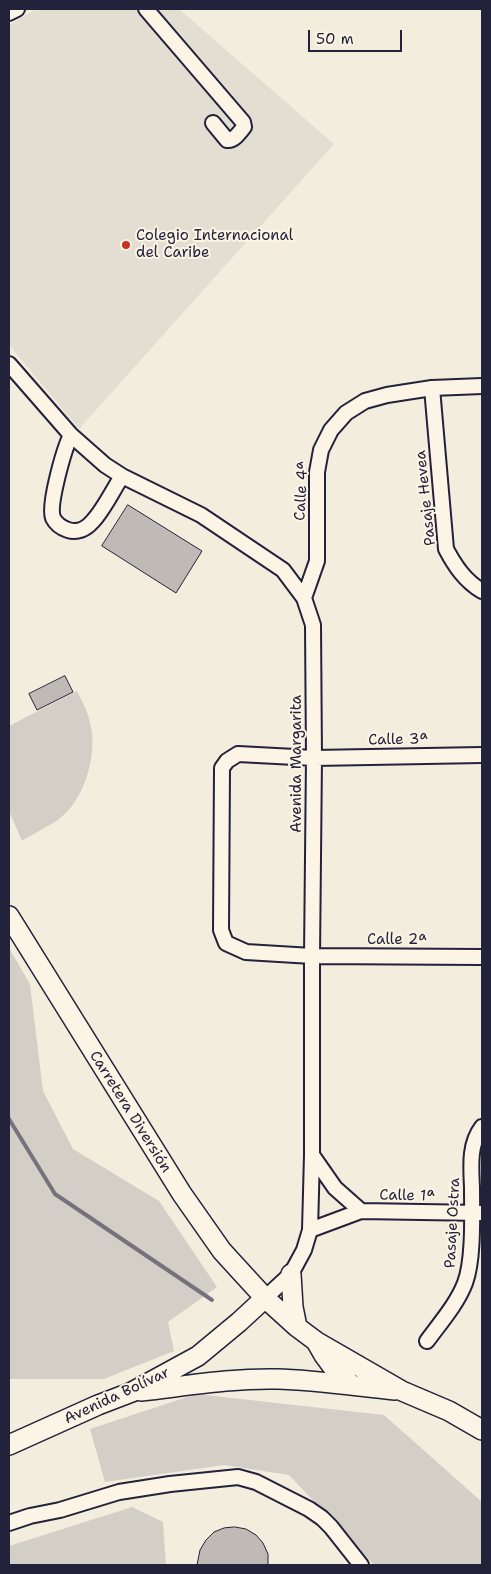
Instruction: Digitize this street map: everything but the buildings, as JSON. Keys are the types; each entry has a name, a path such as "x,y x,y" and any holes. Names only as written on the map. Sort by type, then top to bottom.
{"main road":[{"name":"Carretera Diversión","path":"9,916 182,1194 222,1251 265,1298 297,1327 317,1342 402,1391"},
{"path":"292,1274 293,1307 297,1327"},
{"name":"Avenida Bolívar","path":"9,1445 98,1405 132,1392 198,1356 265,1298"},
{"path":"317,1342 323,1355 332,1367 352,1385"},
{"path":"132,1392 255,1380 304,1380 352,1385 402,1391 449,1411 482,1430"}],"street":[{"path":"9,13 17,9"},
{"path":"146,9 243,122 244,127 233,139 227,140 213,123"},
{"name":"Avenida Margarita","path":"9,364 70,435 105,465 122,476 201,515 283,570 304,598 313,625 314,758 310,1230 304,1250 292,1274 265,1298"},
{"name":"Calle 4ª","path":"304,598 317,561 317,472 321,450 331,430 346,413 365,401 387,395 432,388 482,386"},
{"name":"Pasaje Hevea","path":"432,388 446,549 454,564 465,577 482,591"},
{"path":"70,435 64,451 52,507 53,518 58,524 71,531 79,531 85,528 92,522 122,476"},
{"name":"Calle 3ª","path":"312,956 246,952 226,942 221,930 222,768 227,761 238,754 314,758 482,755"},
{"name":"Calle 2ª","path":"312,956 482,957"},
{"name":"Pasaje Ostra","path":"427,1341 458,1298 465,1283 470,1264 477,1213 471,1157 474,1142 482,1128"},
{"path":"310,1230 360,1211 335,1188 312,1155"},
{"name":"Calle 1ª","path":"360,1211 477,1213"},
{"path":"9,1523 118,1492 170,1484 238,1478 256,1482 310,1509 331,1527 361,1565"}],"shaded area":[{"name":"Colegio Internacional del Caribe","path":"36,9 179,9 334,144 79,429 9,345 9,25"},
{"path":"77,691 86,709 91,727 92,751 87,777 82,790 68,811 55,822 22,841 9,811 9,726"},
{"path":"9,948 30,984 43,1091 73,1149 159,1201 217,1287 168,1322 174,1351 104,1379 9,1379"},
{"path":"196,1394 384,1415 482,1502 482,1565 374,1565 289,1475 224,1465 105,1482 90,1429"},
{"path":"132,1507 163,1522 166,1565 9,1565 9,1546"}],"waterway":[{"path":"9,1119 55,1194 212,1300"}],"place":[{"name":"Colegio Internacional del Caribe","path":"126,245"}]}
